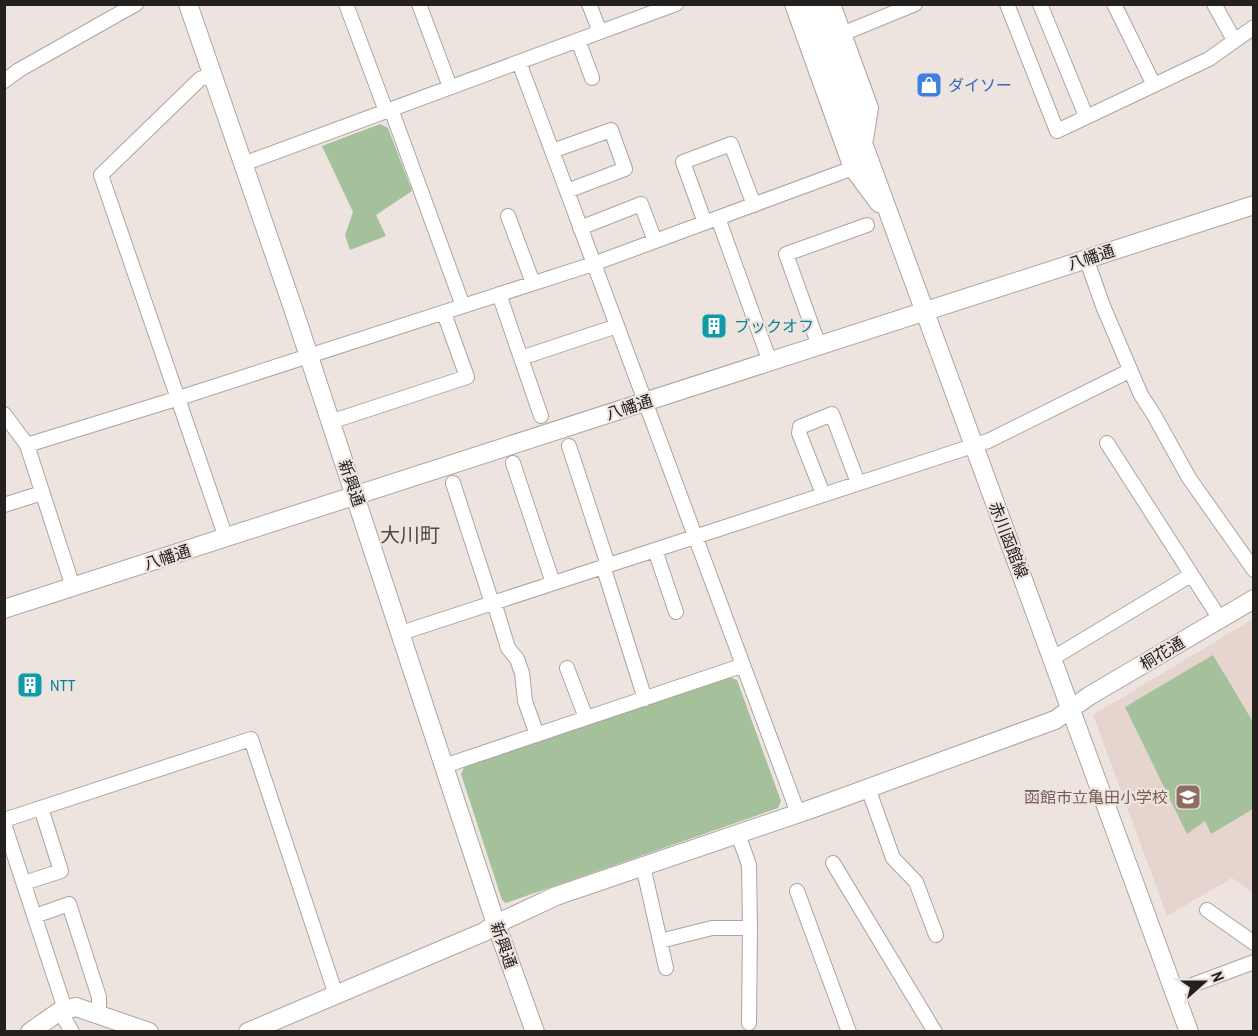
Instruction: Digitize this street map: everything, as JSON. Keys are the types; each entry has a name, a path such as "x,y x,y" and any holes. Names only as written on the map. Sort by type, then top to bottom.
{"street":[{"path":"4,81 19,70 135,4"},
{"name":"新興通","path":"188,4 356,496 496,924 534,1032"},
{"path":"346,4 463,306"},
{"path":"419,4 450,87"},
{"path":"589,4 600,32"},
{"path":"243,164 676,4"},
{"path":"794,4 854,168 891,220"},
{"name":"赤川函館線","path":"812,4 923,312 1072,709 1183,1030"},
{"path":"831,4 869,108 863,142"},
{"path":"842,34 915,4"},
{"path":"1007,4 1052,133 1209,59 1254,27"},
{"path":"1040,4 1086,116"},
{"path":"1114,4 1154,84"},
{"path":"1214,4 1234,40"},
{"path":"578,40 592,78"},
{"path":"519,62 741,666 798,813"},
{"path":"212,75 200,79 101,175 226,538"},
{"path":"552,151 611,130 625,168 567,191"},
{"path":"754,205 731,144 683,162 712,220 770,362"},
{"path":"27,445 309,357 593,264 854,168"},
{"path":"580,228 641,204 655,241"},
{"name":"八幡通","path":"4,609 1254,205"},
{"path":"508,216 533,283"},
{"path":"819,346 786,254 867,225"},
{"path":"1086,258 1129,371 1141,396 1189,478 1254,570"},
{"path":"499,294 541,416"},
{"path":"330,422 467,376 444,313"},
{"path":"520,358 617,326"},
{"path":"401,633 988,441 1129,371"},
{"path":"4,414 27,445 73,587"},
{"path":"823,494 799,433 800,427 832,414 858,483"},
{"path":"1107,442 1220,619"},
{"path":"569,446 645,699"},
{"path":"513,464 553,583"},
{"path":"453,483 508,648 517,658 522,673 525,701 537,735"},
{"path":"4,505 42,493"},
{"path":"655,550 676,612"},
{"path":"1053,658 1191,575"},
{"name":"桐花通","path":"248,1032 484,932 556,896 798,813 1055,720 1089,696 1254,599"},
{"path":"444,766 741,666"},
{"path":"567,668 586,718"},
{"path":"72,1032 62,1010 35,916 4,822 40,808 251,740 336,995"},
{"path":"868,788 893,858 916,882 936,935"},
{"path":"24,883 61,871 40,808"},
{"path":"738,834 749,865 749,1023"},
{"path":"833,862 935,1032"},
{"path":"643,866 666,968"},
{"path":"797,891 849,1032"},
{"path":"35,916 69,904 99,997 99,1015"},
{"path":"1208,910 1254,943"},
{"path":"660,940 712,928 750,928"},
{"path":"1187,987 1254,962"},
{"path":"30,1032 62,1010 76,1008 149,1032"}],"shaded area":[{"name":"函館市立亀田小学校","path":"1253,619 1253,893 1232,878 1167,916 1093,715"}],"green space":[{"path":"380,124 388,128 412,191 376,215 386,236 350,250 345,235 353,212 322,146"},
{"path":"1213,655 1253,722 1253,809 1211,834 1205,821 1187,834 1125,707"},
{"path":"730,677 737,680 781,801 778,808 506,903 502,900 461,774 464,767"}],"place":[{"name":"ダイソー","path":"929,85"},
{"name":"ブックオフ","path":"714,326"},
{"name":"NTT","path":"30,685"},
{"name":"函館市立亀田小学校","path":"1188,797"}],"district":[{"name":"大川町","path":"410,535"}]}
